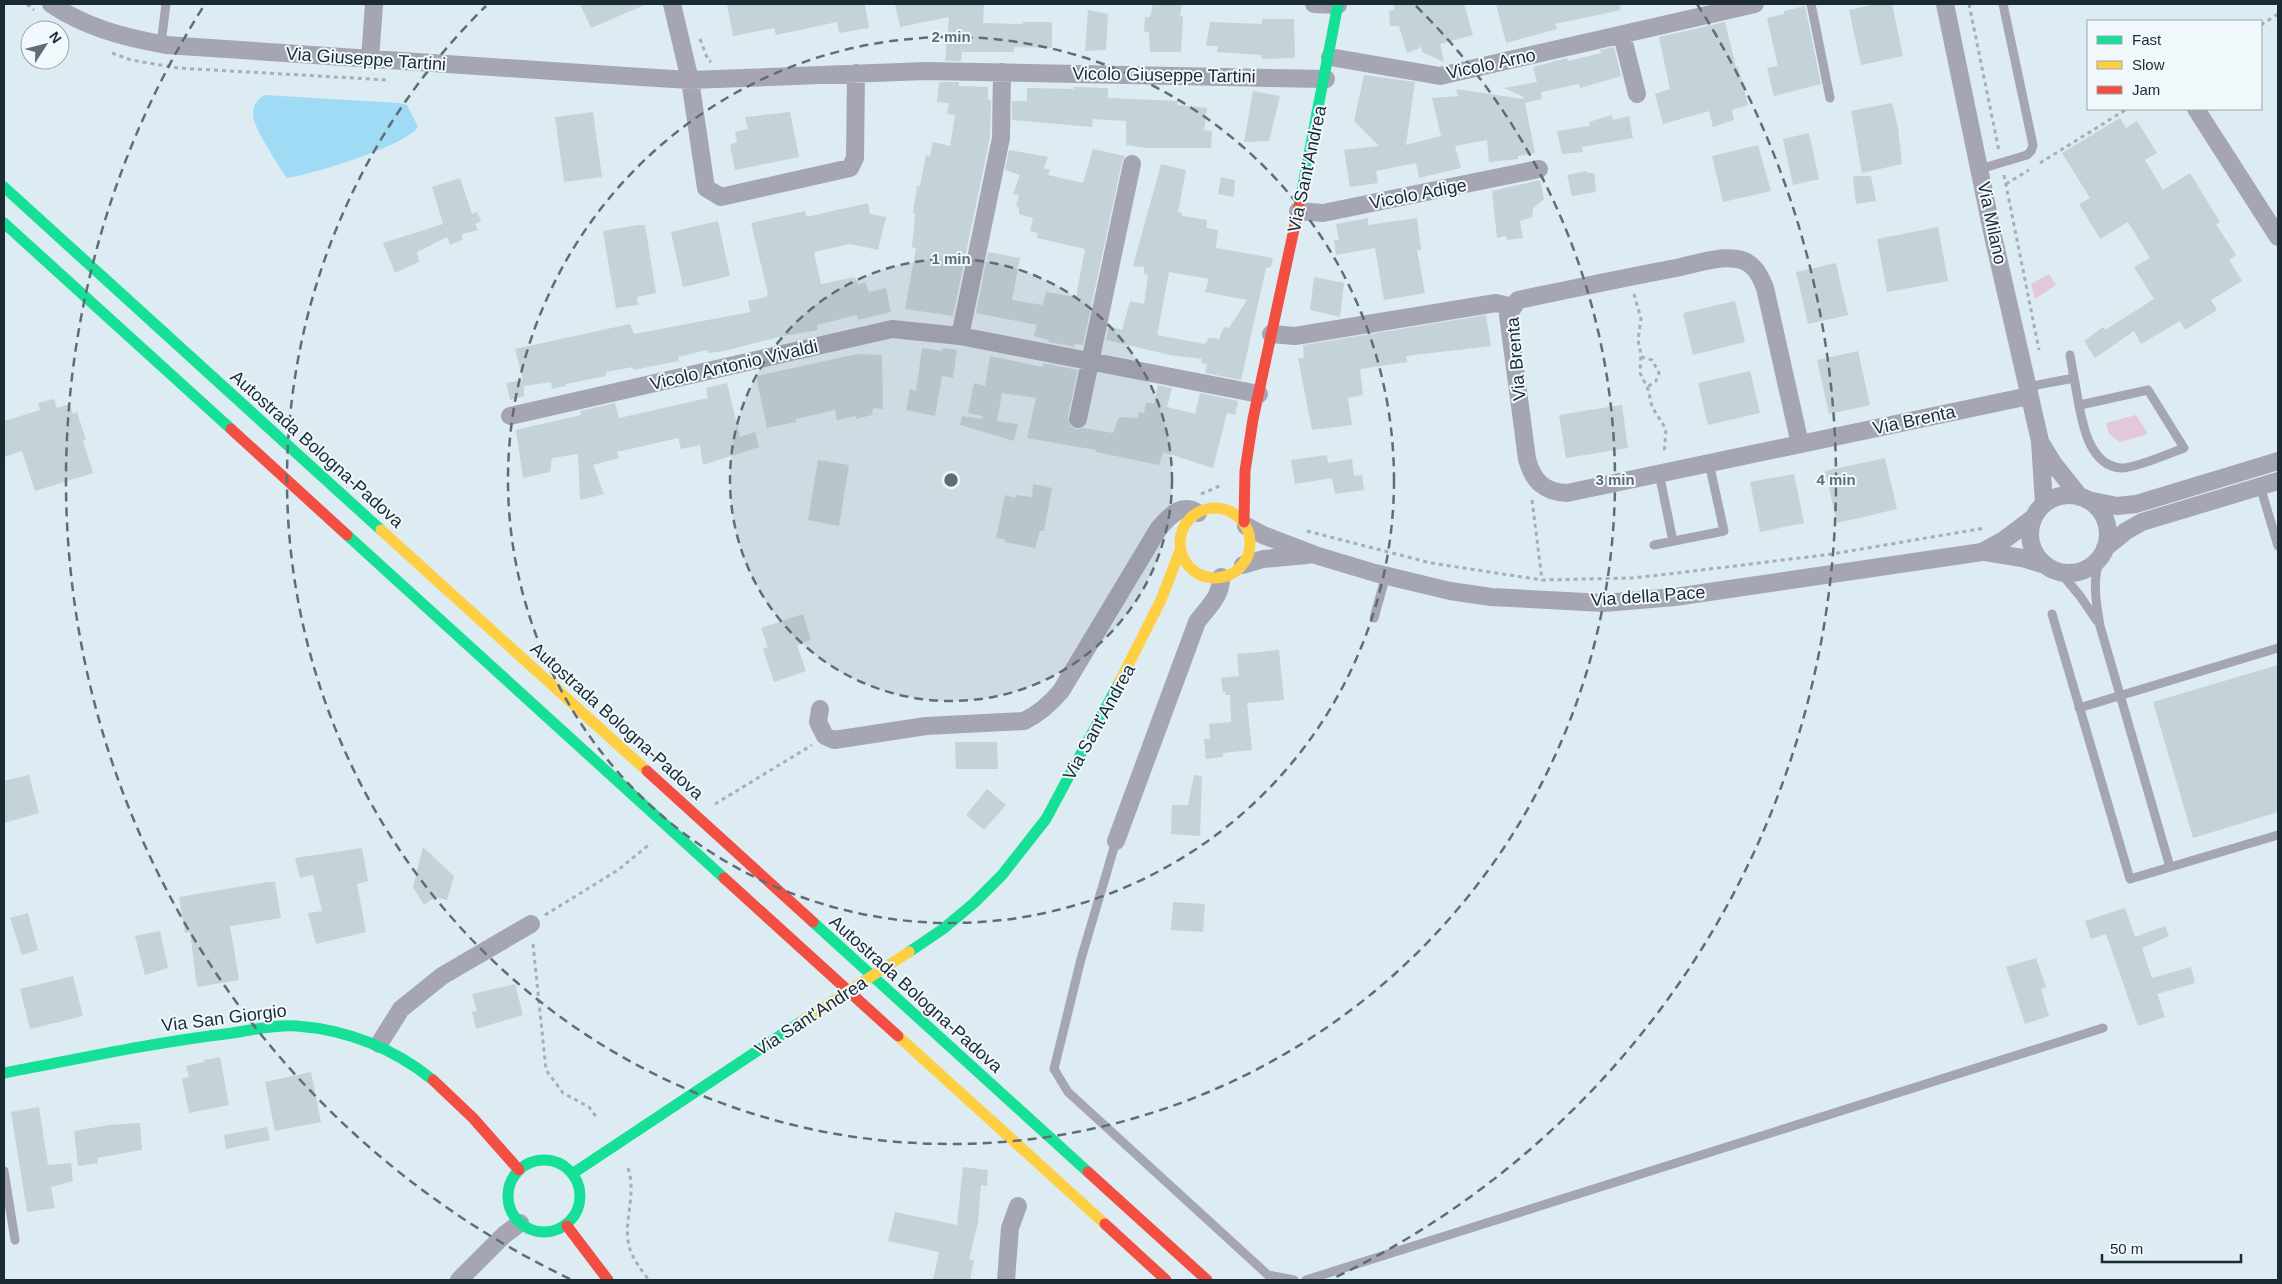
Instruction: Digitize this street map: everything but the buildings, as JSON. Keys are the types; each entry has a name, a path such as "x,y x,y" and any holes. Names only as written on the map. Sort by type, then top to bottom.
{"main road":[{"name":"Via Sant'Andrea","path":"1245,524 1243,480 1271,334 1326,79 1338,4"},
{"name":"Autostrada Bologna-Padova","path":"4,187 1207,1280"},
{"path":"4,223 1166,1280"},
{"path":"1206,510 1229,511 1245,524 1250,542 1249,552 1243,565 1230,574 1221,577 1202,575 1186,562 1181,548 1182,534 1186,524 1206,510 1228,497 1243,480"},
{"name":"Via Sant'Andrea","path":"572,1174 909,952 943,929 974,903 1002,874 1041,826 1130,664 1161,600 1181,548"},
{"name":"Via Sant'Andrea","path":"1161,600 1183,583 1202,575"},
{"name":"Via San Giorgio","path":"4,1073 192,1038 297,1026 379,1044 422,1069 470,1116 519,1170"},
{"path":"541,1160 553,1162 564,1167 572,1174 579,1188 579,1202 574,1216 567,1226 554,1231 530,1230 512,1214 508,1203 508,1191 512,1180 519,1170 529,1163 541,1160"},
{"path":"567,1226 608,1280"}],"street":[{"path":"370,59 374,4"},
{"path":"672,4 690,80 706,188 721,197 850,168 855,158 856,73"},
{"path":"1314,4 1338,4"},
{"name":"Vicolo Arno","path":"1330,57 1440,76 1755,4"},
{"name":"Via Milano","path":"1945,4 2040,442 2044,504"},
{"name":"Via Giuseppe Tartini","path":"54,5 77,20 108,32 161,44 370,59 690,80 856,73 1002,72"},
{"path":"1622,35 1637,94"},
{"path":"960,336 1001,138 1002,72"},
{"name":"Vicolo Giuseppe Tartini","path":"1002,72 1326,79"},
{"path":"2197,110 2271,210 2278,237"},
{"path":"1078,418 1132,164"},
{"name":"Vicolo Adige","path":"1298,210 1323,213 1539,169"},
{"name":"Via Brenta","path":"1800,444 1765,288 1760,275 1751,265 1738,259 1717,260 1518,300 1508,315 1527,459 1536,480 1544,488 1557,493 1567,493 1800,444 2028,392"},
{"path":"1271,334 1295,336 1496,303 1513,307"},
{"name":"Vicolo Antonio Vivaldi","path":"510,416 892,329 960,336 1259,394"},
{"name":"Via Milano","path":"2040,442 2053,463 2084,498"},
{"path":"2278,461 2136,504 2117,506 2068,495 2055,497 2044,504 2033,518 2030,528 2033,548 2052,568 2071,573 2082,571 2126,531 2142,522 2278,481"},
{"path":"2260,486 2261,479 2264,476 2278,472"},
{"path":"2187,488 2225,488 2252,480 2260,486"},
{"path":"2084,498 2097,507 2105,521 2108,537 2102,553"},
{"path":"820,709 818,722 825,736 834,740 926,726 1024,721 1034,716 1047,707 1062,691 1159,528 1173,513 1180,509 1206,510"},
{"name":"Via della Pace","path":"1985,552 2033,518"},
{"name":"Via della Pace","path":"1245,524 1263,535 1314,555 1450,591 1491,597 1604,603 1675,597 1985,552 2022,558 2052,568"},
{"name":"Via della Pace","path":"1243,565 1263,559 1314,555"},
{"path":"1116,841 1197,622 1217,597 1221,585 1221,577"},
{"path":"379,1044 401,1009 442,976 531,924"},
{"path":"1006,1280 1010,1228 1018,1206"},
{"path":"459,1280 504,1235 520,1223"}],"lane":[{"path":"161,44 166,4"},
{"path":"1811,4 1830,98"},
{"path":"1980,169 2028,155 2033,144 2003,4"},
{"path":"2070,355 2074,378 2086,434 2091,446 2100,458 2111,466 2122,468 2184,448 2148,390 2080,405"},
{"path":"2028,392 2046,384 2074,378"},
{"path":"1654,545 1724,531 1709,463"},
{"path":"1663,473 1673,541"},
{"path":"2260,486 2278,546"},
{"path":"2102,553 2095,577 2095,600 2100,626 2170,868"},
{"path":"2052,568 2080,596 2100,626"},
{"path":"1374,618 1386,575"},
{"path":"2052,614 2130,879 2278,835"},
{"path":"2079,708 2278,648"},
{"path":"1116,841 1081,959 1054,1069 1068,1092 1268,1275 1294,1280"},
{"path":"1306,1280 2103,1028"},
{"path":"4,1171 15,1240"}],"path":[{"path":"1969,4 2046,384"},
{"path":"2262,24 2278,14"},
{"path":"2006,184 2125,110"},
{"path":"1629,277 1641,319 1638,340 1641,357 1640,373 1647,387 1652,407 1666,429 1663,473"},
{"path":"1641,357 1652,360 1659,373 1656,382 1647,387"},
{"path":"1536,480 1531,493 1542,580"},
{"path":"713,805 825,736"},
{"path":"597,1118 589,1107 563,1093 546,1070 531,924 618,870 652,842"},
{"path":"628,1168 633,1182 628,1217 629,1246 649,1280"}],"shaded area":[{"path":"2049,274 2056,285 2035,299 2031,284"},
{"path":"2136,415 2148,434 2120,442 2109,434 2106,423"}],"water":[{"path":"264,95 399,103 407,105 418,127 410,134 378,150 317,171 287,178 267,147 254,121 253,111 257,101"}],"traffic: fast":[{"path":"1299,206 1338,4"},
{"path":"4,187 381,530"},
{"path":"4,223 231,429"},
{"path":"347,535 724,878"},
{"path":"909,952 943,929 974,903 1002,875 1046,819 1119,683"},
{"path":"813,922 1088,1172"},
{"path":"572,1174 802,1021"},
{"path":"4,1073 170,1042 270,1027 297,1026 335,1032 369,1042 402,1059 433,1080"},
{"path":"544,1160 564,1166 574,1176 580,1196 574,1216 564,1226 544,1232 524,1226 514,1216 508,1196 514,1176 524,1166 544,1160"}],"traffic: slow":[{"path":"1215,508 1228,511 1240,518 1247,530 1250,543 1247,556 1240,568 1228,575 1215,578 1202,575 1190,568 1183,556 1180,543 1183,530 1190,518 1202,511 1215,508"},
{"path":"381,530 647,771"},
{"path":"1119,683 1161,600 1181,548"},
{"path":"802,1021 909,952"},
{"path":"898,1036 1105,1224"}],"traffic: jam":[{"path":"1244,522 1245,471 1253,419 1299,206"},
{"path":"231,429 347,535"},
{"path":"647,771 813,922"},
{"path":"724,878 898,1036"},
{"path":"433,1080 473,1118 519,1170"},
{"path":"1088,1172 1207,1280"},
{"path":"1105,1224 1166,1280"},
{"path":"567,1226 608,1280"}]}
